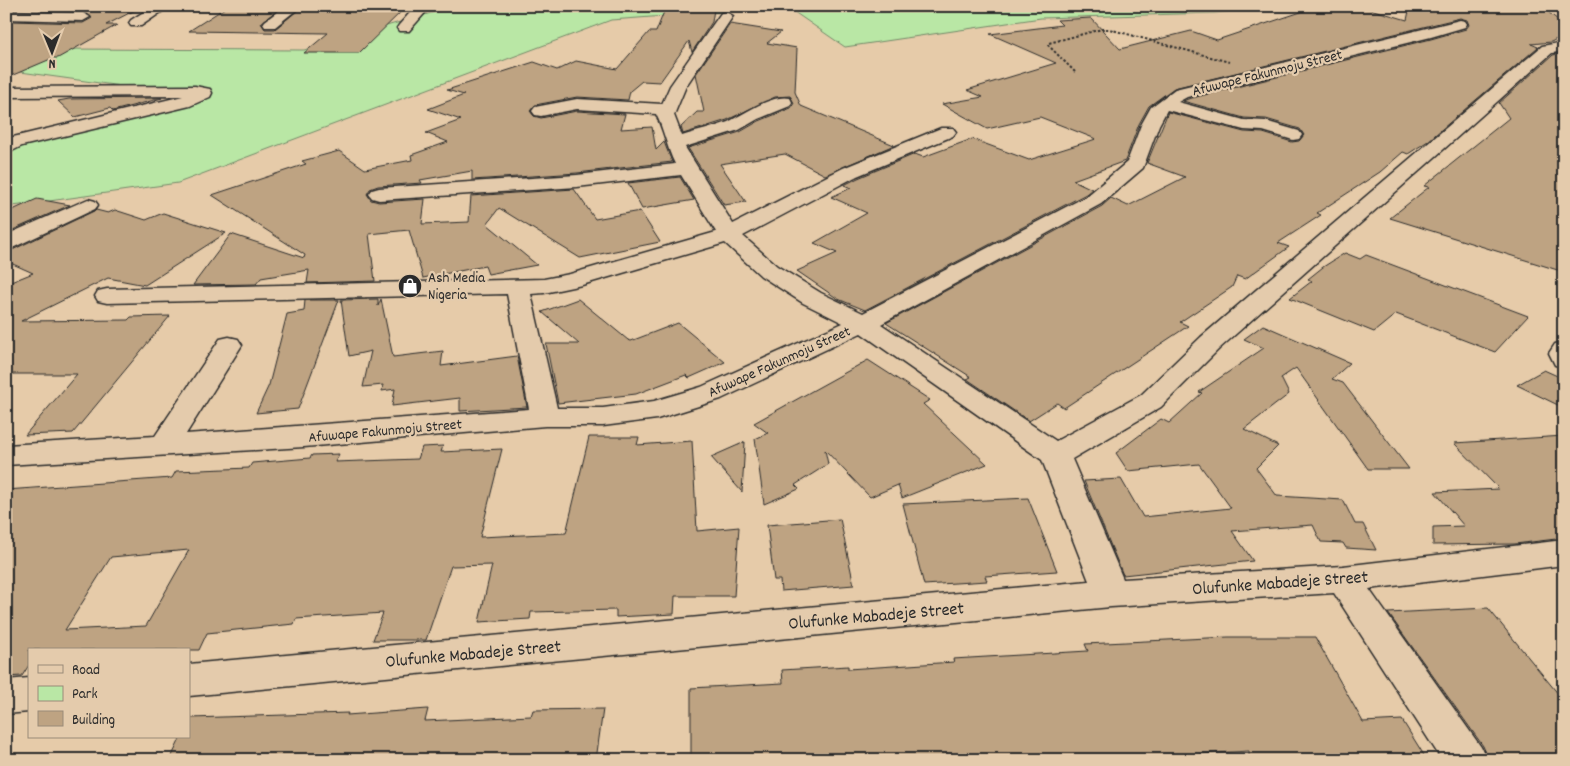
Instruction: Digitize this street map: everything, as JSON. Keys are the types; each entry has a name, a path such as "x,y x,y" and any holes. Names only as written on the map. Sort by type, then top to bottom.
{"street":[{"path":"136,23 163,6"},
{"path":"270,24 294,6"},
{"path":"404,28 424,6"},
{"path":"6,15 83,17"},
{"path":"13,32 42,16"},
{"path":"666,114 678,86 726,16"},
{"name":"Afuwape Fakunmoju Street","path":"6,455 304,437 545,416 602,417 657,410 712,393 863,323 1094,200 1122,178 1136,164 1150,126 1160,107 1181,93 1426,34 1460,24"},
{"path":"1055,455 1151,401 1210,342 1547,50 1564,46"},
{"path":"6,92 176,90 204,93 184,102 16,142 6,148"},
{"path":"674,144 733,126 752,115 784,102"},
{"path":"542,111 577,104 609,104 662,109 666,114 674,144 686,169 729,235 769,271 812,298 863,323 1055,455 1111,594"},
{"path":"1164,104 1244,125 1265,126 1294,135"},
{"path":"107,296 302,294 544,286 574,280 729,235 850,172 947,132"},
{"path":"379,194 577,181 686,169"},
{"path":"6,244 88,204"},
{"path":"517,286 545,416"},
{"path":"165,444 229,345"},
{"path":"1564,350 1562,353 1564,359"},
{"name":"Olufunke Mabadeje Street","path":"190,680 1111,594 1343,579 1564,552"},
{"path":"1343,579 1466,760"},
{"path":"6,697 28,695"}],"path":[{"path":"1075,72 1048,45 1049,43 1102,29 1266,72"}],"green space":[{"path":"455,6 1281,6 1215,13 1041,18 845,47 787,7 611,20 178,183 6,207 6,142 186,95 6,70 55,49 304,50"}],"building":[{"path":"48,6 143,6 106,25 117,25 58,58 53,58 6,78 6,23 11,21 83,23 92,18 83,11 39,10"},
{"path":"228,6 281,7 261,23 265,29 275,29 303,6 407,6 359,53 304,53 328,33 189,31"},
{"path":"1319,6 1360,6 1407,20 1409,11 1423,6 1542,7 1564,25 1564,35 1551,42 1531,44 1538,47 1428,141 1408,154 1403,152 1380,172 1317,213 1321,215 1278,243 1289,247 1245,279 1237,276 1232,287 1180,322 1188,326 1064,408 1057,403 1029,421 967,379 971,377 886,323 1102,206 1111,198 1128,206 1185,177 1147,163 1168,112 1244,132 1263,133 1292,142 1299,141 1304,135 1300,129 1266,119 1244,118 1183,101 1431,39 1466,29 1469,25 1467,20 1460,18 1174,88 1149,106 1139,124 1125,161 1073,180 1092,189 1086,194 865,310 838,299 797,271 837,253 814,243 867,213 831,197 851,188 844,185 858,178 915,154 923,157 972,139 1029,160 1096,139 1040,117 987,129 942,104 983,97 967,90 1056,63 990,34 1062,25 1057,20 1091,18 1120,49 1191,31 1217,40"},
{"path":"665,9 714,9 712,22 692,52 689,41 660,82 642,81 630,91 628,100 577,97 535,105 530,111 534,116 541,118 577,111 625,114 621,129 652,127 656,150 664,142 672,162 577,173 472,180 472,171 420,180 422,183 378,186 370,189 367,194 371,200 379,202 425,199 422,224 469,222 471,196 574,189 595,219 640,211 660,242 580,258 499,208 487,224 537,265 488,274 485,266 423,278 409,230 369,234 375,281 307,283 309,270 261,278 256,284 193,285 231,234 304,258 305,255 212,195 306,164 302,161 339,151 365,169 412,160 411,155 448,142 426,133 461,120 428,109 464,95 447,90 534,62 557,70 576,61 617,69 649,32 656,32"},
{"path":"730,24 781,32 767,43 797,48 795,92 801,106 894,145 825,175 785,154 720,164 746,202 724,205 688,148 740,132 759,121 791,108 794,103 790,96 775,97 727,120 683,134 681,127 697,112 704,112 696,74"},
{"path":"1559,54 1564,56 1564,272 1390,218 1429,187 1424,186 1509,118 1499,103 1553,55"},
{"path":"162,98 113,111 110,108 75,117 58,101 69,99"},
{"path":"680,177 694,200 642,209 628,183"},
{"path":"37,199 70,205 6,233 6,213"},
{"path":"96,210 108,213 115,210 146,220 163,213 226,233 145,285 108,278 21,321 128,320 131,317 170,316 73,433 25,435 77,374 6,374 6,284 33,273 6,261 6,253"},
{"path":"1345,253 1360,259 1366,255 1528,316 1495,352 1396,314 1374,332 1290,298 1312,281 1308,279"},
{"path":"378,299 378,306 381,299 393,357 443,351 441,366 517,356 527,407 460,411 460,398 392,406 395,389 382,391 383,385 363,387 371,351 349,356 341,300"},
{"path":"578,299 628,340 631,341 678,323 725,362 689,378 686,375 636,394 558,403 546,344 579,344 542,312"},
{"path":"305,300 339,300 298,409 256,413 269,385 287,314 304,311"},
{"path":"1263,325 1350,363 1332,379 1343,383 1409,469 1368,469 1296,368 1281,378 1289,394 1244,429 1278,446 1256,468 1277,496 1343,500 1355,524 1363,524 1376,550 1346,548 1343,543 1321,542 1313,525 1232,531 1253,561 1123,575 1084,481 1121,479 1143,517 1231,508 1199,464 1128,471 1116,453 1161,419 1169,423 1202,393 1199,392 1264,348 1244,339"},
{"path":"868,360 930,400 923,404 987,464 902,498 898,485 870,497 825,450 828,464 795,485 799,489 764,504 755,439 768,433 754,423"},
{"path":"1544,370 1564,379 1564,408 1517,385"},
{"path":"1564,436 1564,538 1515,544 1433,545 1433,527 1464,526 1435,492 1499,489 1454,443"},
{"path":"589,437 639,437 637,445 692,441 697,531 739,527 734,596 675,596 674,614 616,617 616,610 531,612 530,619 479,622 492,565 451,566 426,640 373,640 383,613 296,619 294,624 207,633 199,650 190,650 190,648 28,648 28,667 22,676 6,677 6,490 172,478 176,471 249,468 252,463 310,458 312,455 339,454 335,462 418,459 422,447 443,446 441,452 502,449 480,537 566,533","holes":["189,550 146,626 65,630 111,557"]},
{"path":"745,442 742,492 711,457"},
{"path":"1028,498 1057,571 985,576 987,581 924,585 903,504"},
{"path":"840,519 854,585 781,591 780,580 774,580 767,525"},
{"path":"1488,608 1564,701 1564,760 1489,760 1483,746 1388,613"},
{"path":"1228,637 1315,637 1363,722 1402,720 1427,760 1249,760 1249,751 1200,754 1202,760 691,760 691,688 783,683 782,670 848,666 848,669 954,662 953,659 1088,651 1085,644"},
{"path":"428,709 425,721 531,716 533,710 603,709 596,760 170,760 181,738 190,738 191,718 348,713 347,715"}],"place":[{"name":"Ash Media Nigeria","path":"410,286"}]}
